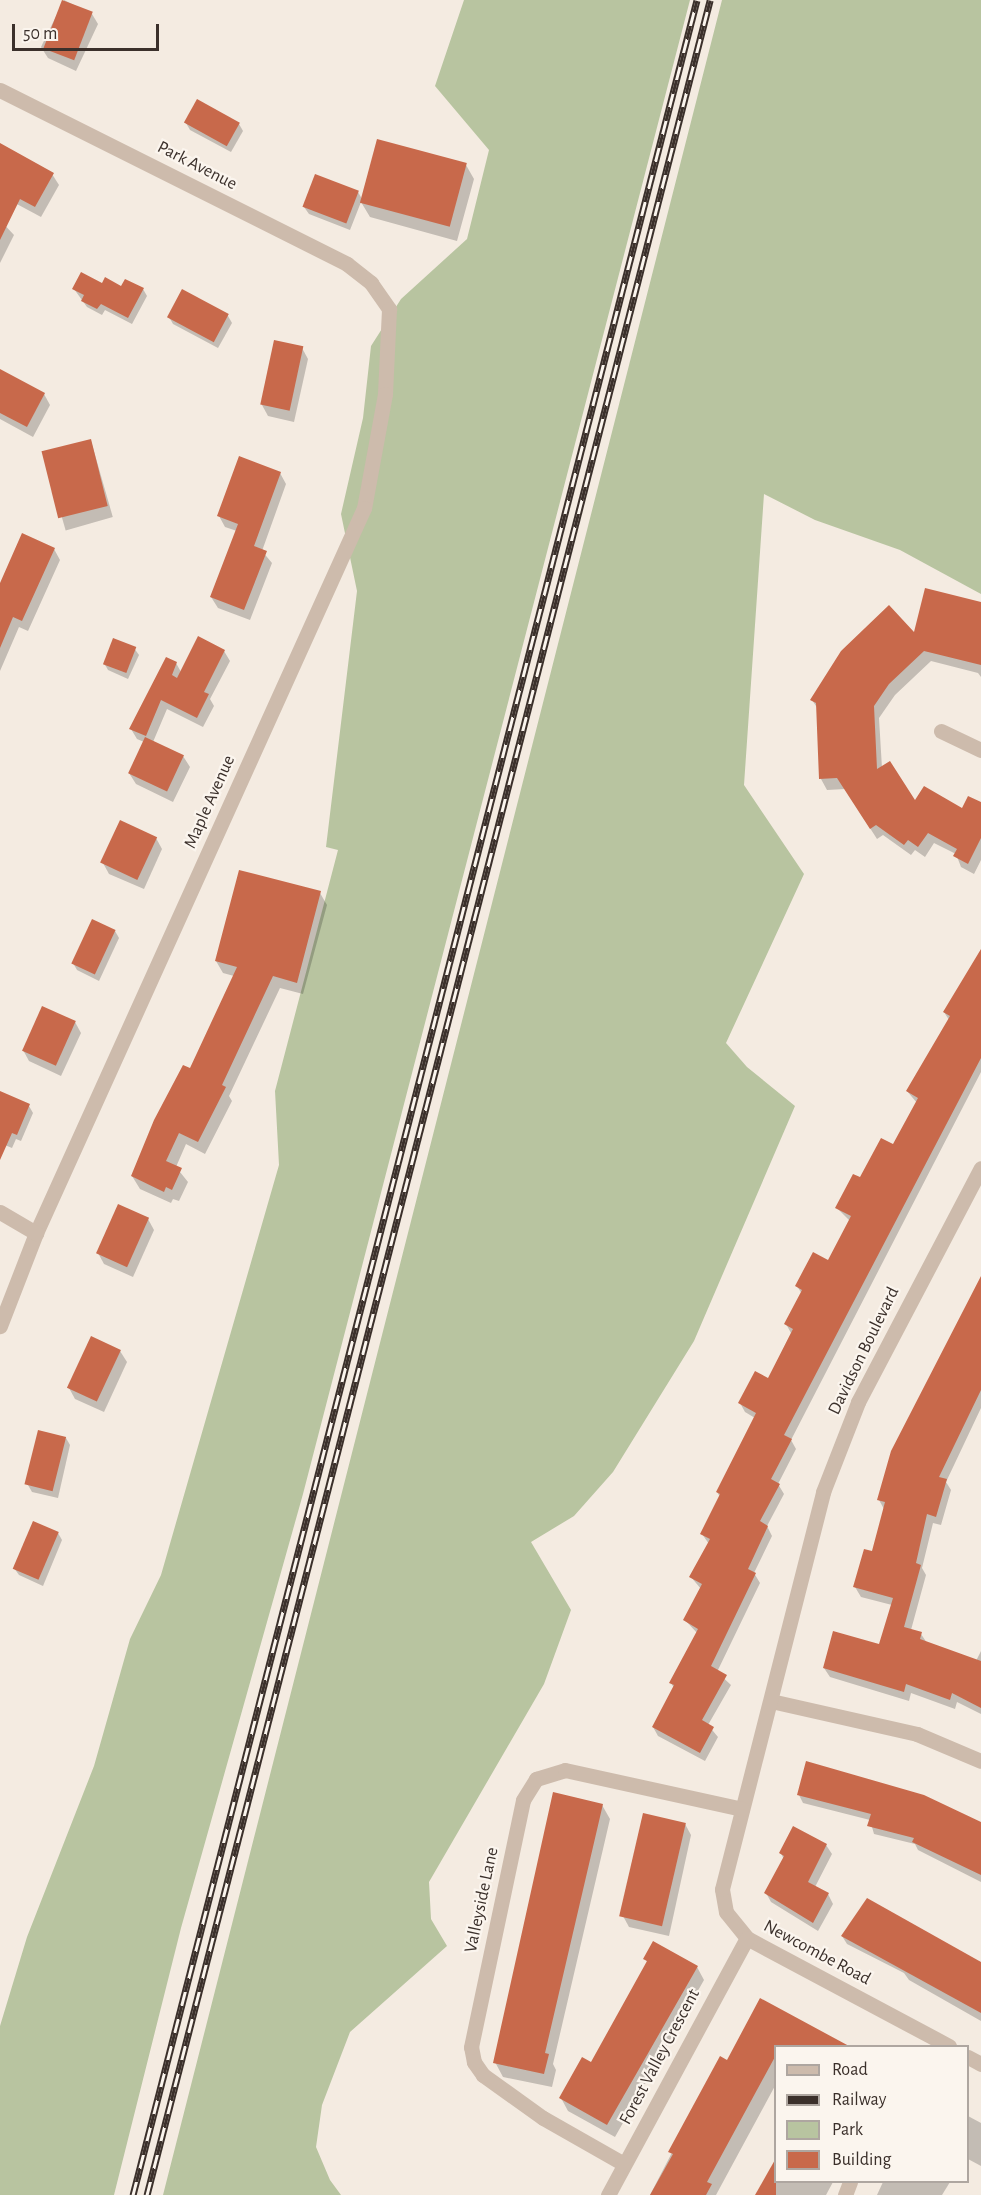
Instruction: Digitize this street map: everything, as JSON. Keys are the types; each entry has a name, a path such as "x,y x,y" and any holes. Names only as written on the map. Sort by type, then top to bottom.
{"street":[{"name":"Park Avenue","path":"0,90 347,264 372,283"},
{"name":"Maple Avenue","path":"0,1326 36,1233 364,508 385,394 389,309 372,283"},
{"path":"941,731 981,750"},
{"name":"Davidson Boulevard","path":"750,1785 823,1492 858,1402 981,1168"},
{"path":"0,1212 36,1233"},
{"path":"771,1701 917,1734 981,1761"},
{"name":"Valleyside Lane","path":"624,2164 543,2118 483,2075 474,2062 471,2047 523,1800 536,1779 565,1770 742,1809"},
{"name":"Newcombe Road","path":"750,1785 722,1889 726,1912 747,1938 926,2041 944,2045"},
{"name":"Forest Valley Crescent","path":"608,2195 747,1938"}],"green space":[{"path":"464,0 690,0 303,1494 181,1928 114,2195 0,2195 0,2026 27,1937 94,1766 130,1639 161,1575 279,1165 275,1091 338,850 326,847 357,591 341,514 363,418 371,346 401,299 467,239 489,150 435,86"},
{"path":"722,0 981,0 981,594 900,550 815,520 764,494 744,785 804,874 726,1043 747,1067 795,1106 694,1341 613,1472 574,1516 531,1542 571,1610 544,1684 429,1882 431,1919 447,1946 350,2032 322,2105 316,2147 330,2180 341,2195 163,2195"}],"building":[{"path":"62,0 93,12 74,60 43,49"},
{"path":"197,99 240,123 227,146 184,123"},
{"path":"377,139 467,163 450,227 360,203"},
{"path":"0,143 54,173 35,207 20,199 0,240"},
{"path":"315,174 359,191 346,224 302,207"},
{"path":"81,272 102,283 105,277 121,286 125,279 144,288 128,318 101,304 97,309 81,301 84,295 72,289"},
{"path":"182,289 229,314 214,342 167,317"},
{"path":"274,340 303,346 290,411 260,405"},
{"path":"0,369 45,393 27,427 0,413"},
{"path":"91,439 108,506 58,518 42,451"},
{"path":"239,456 281,472 254,546 267,551 244,610 210,597 238,524 217,516"},
{"path":"22,533 55,548 22,621 13,617 0,648 0,583"},
{"path":"925,588 981,602 981,665 924,651 889,684 874,706 877,769 890,761 915,800 924,786 962,808 968,796 981,802 981,838 968,864 953,856 957,849 928,833 918,847 908,840 904,845 876,825 870,829 837,778 819,779 816,703 810,700 841,651 889,605 914,632"},
{"path":"198,636 225,650 204,692 209,694 197,718 161,700 146,736 129,729 166,657 177,662 172,675 177,678"},
{"path":"113,638 136,647 126,673 103,664"},
{"path":"145,737 184,755 167,791 128,773"},
{"path":"120,820 157,837 137,880 100,863"},
{"path":"239,870 321,891 297,983 273,976 222,1085 226,1087 198,1142 179,1133 166,1161 182,1168 172,1190 166,1187 164,1192 131,1176 154,1120 183,1065 190,1068 237,967 215,961"},
{"path":"92,919 116,930 95,974 71,963"},
{"path":"981,949 981,1058 784,1435 792,1439 771,1479 780,1484 760,1521 768,1526 748,1569 756,1573 711,1666 727,1675 702,1720 714,1727 700,1753 652,1727 674,1685 669,1683 698,1629 683,1620 702,1584 689,1577 710,1539 700,1534 720,1494 716,1492 756,1413 738,1403 755,1371 768,1378 793,1329 784,1324 802,1290 795,1286 813,1252 828,1260 851,1216 835,1208 853,1174 860,1177 881,1138 893,1144 918,1098 906,1091 950,1016 943,1012"},
{"path":"42,1006 76,1021 56,1066 22,1051"},
{"path":"0,1091 30,1104 17,1135 12,1133 0,1160"},
{"path":"118,1204 149,1218 127,1267 96,1253"},
{"path":"981,1276 981,1390 939,1477 947,1479 936,1517 927,1514 916,1563 921,1565 904,1627 922,1632 920,1639 981,1661 981,1708 952,1693 950,1700 906,1684 904,1692 823,1668 833,1631 879,1644 893,1598 853,1587 864,1549 872,1551 885,1502 877,1500 891,1451"},
{"path":"91,1336 121,1350 97,1402 67,1388"},
{"path":"38,1430 66,1437 53,1491 24,1484"},
{"path":"33,1521 59,1532 38,1580 13,1569"},
{"path":"806,1761 924,1795 981,1822 981,1875 912,1842 914,1838 867,1826 871,1814 797,1795"},
{"path":"553,1792 603,1804 545,2053 549,2054 544,2074 493,2063"},
{"path":"643,1813 686,1823 662,1926 619,1916"},
{"path":"793,1826 827,1844 808,1882 829,1893 813,1923 764,1893 784,1856 779,1853"},
{"path":"867,1898 981,1962 981,2013 841,1936"},
{"path":"653,1941 698,1966 607,2125 559,2098 582,2057 591,2062 647,1961 643,1959"},
{"path":"760,1998 847,2045 774,2045 774,2059 707,2182 712,2184 706,2195 650,2195 673,2154 668,2152 720,2056 727,2060"},
{"path":"774,2162 776,2195 755,2195"}],"railway":[{"path":"133,2195 697,0"},
{"path":"147,2195 710,0"}]}
